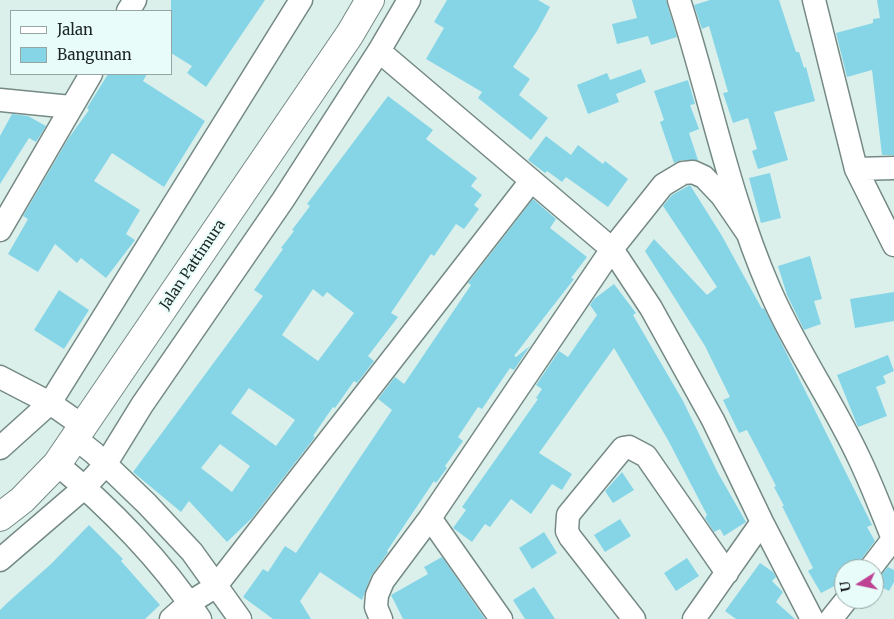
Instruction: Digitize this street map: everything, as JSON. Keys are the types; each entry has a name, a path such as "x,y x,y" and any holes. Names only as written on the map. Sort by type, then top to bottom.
{"street":[{"path":"0,448 50,403 301,0"},
{"name":"Jalan Pattimura","path":"0,517 22,500 56,464 79,432 344,42 370,0"},
{"path":"0,560 85,487 105,465 142,406 278,208 379,51 409,0"},
{"path":"679,0 712,108 730,180 748,234 784,322 860,458 893,539 878,559"},
{"path":"814,0 856,169 875,211 894,245"},
{"path":"379,51 612,249 651,308 714,420 762,522 812,619"},
{"path":"0,230 90,75"},
{"path":"0,100 71,108"},
{"path":"856,169 894,168"},
{"path":"381,619 376,608 377,595 383,581 430,518 612,249 663,185 683,173 693,172 704,177 722,196 748,234"},
{"path":"170,619 195,611 215,588 532,181"},
{"path":"0,377 50,403 79,432 105,465 147,504 192,552 215,588 240,619"},
{"path":"634,619 570,537 566,523 568,515 623,448 629,447 646,456 728,573"},
{"path":"56,464 85,487 130,534 195,611"},
{"path":"430,518 501,619"},
{"path":"694,619 762,522"},
{"path":"831,619 839,609"}],"building":[{"path":"171,0 265,0 206,87 187,73 192,66 172,54"},
{"path":"447,0 538,0 550,7 537,31 513,67 530,79 519,95 548,118 531,140 478,98 482,92 426,59 444,28 434,22"},
{"path":"632,0 666,0 677,37 651,45 648,36 617,44 612,24 637,18"},
{"path":"710,0 779,0 796,52 799,52 804,68 806,67 815,101 774,112 788,160 758,169 752,151 757,149 748,118 733,123 723,93 728,92 709,26 702,29 694,5"},
{"path":"877,0 894,0 894,155 882,155 872,70 847,77 836,33 873,23 873,19 880,18"},
{"path":"641,69 646,82 616,94 619,102 588,114 577,85 607,73 610,80"},
{"path":"107,75 146,75 143,81 205,121 164,187 112,153 94,181 140,210 126,234 135,240 106,278 81,258 77,263 55,244 38,272 8,254 28,219 23,216 68,139 89,110 87,108"},
{"path":"688,80 695,104 690,105 699,129 689,133 698,160 682,160 674,163 660,122 664,120 654,91"},
{"path":"388,96 433,130 426,139 477,178 471,186 482,195 474,205 479,209 464,229 456,224 434,256 431,254 391,313 398,317 368,356 374,361 357,383 354,381 335,408 333,407 313,436 315,437 252,518 227,542 189,501 181,512 133,472 263,296 254,290 283,249 281,248 294,231 292,230 310,206 307,204","holes":["313,289 323,297 327,292 354,313 318,361 282,335","249,388 295,420 276,446 231,413","220,444 250,466 232,492 201,468"]},
{"path":"12,114 28,116 46,126 36,142 29,138 0,184 0,136"},
{"path":"546,136 571,155 578,145 603,164 605,161 628,179 608,207 566,177 562,182 547,171 545,173 528,160"},
{"path":"770,173 781,218 761,223 749,178"},
{"path":"690,185 722,236 762,309 764,308 872,525 867,527 875,541 862,559 834,559 834,586 821,593 808,571 813,568 782,506 784,506 774,487 776,486 747,430 739,433 723,400 730,397 705,346 645,251 654,239 707,295 717,287 663,206 672,195"},
{"path":"533,199 556,219 550,228 587,257 571,278 574,279 514,356 516,357 530,346 514,370 510,368 482,409 478,407 458,437 463,441 445,466 447,468 436,483 434,481 371,576 362,600 320,572 300,601 311,619 273,619 243,597 263,569 268,572 285,546 296,553 392,410 378,399 395,377 404,384 471,285 468,283"},
{"path":"810,256 822,299 814,301 821,324 804,330 787,295 778,266"},
{"path":"614,284 636,313 633,315 683,401 718,473 746,522 724,536 720,529 714,532 705,518 707,515 668,440 614,348 539,453 572,474 562,490 552,484 531,514 511,499 490,527 485,524 472,542 453,528 466,510 462,507 538,399 536,398 542,389 536,385 559,351 568,357 597,315 590,305 594,299"},
{"path":"59,290 89,310 64,349 34,330"},
{"path":"894,292 894,321 855,328 850,299"},
{"path":"888,355 894,371 883,376 886,383 876,387 887,416 858,427 837,375"},
{"path":"622,472 634,490 613,503 605,491"},
{"path":"620,519 631,536 605,552 594,535"},
{"path":"89,525 123,559 121,561 160,605 145,619 0,619 0,610 51,564"},
{"path":"544,532 557,553 532,569 519,548"},
{"path":"442,557 485,619 403,619 391,595 428,574 424,567"},
{"path":"687,558 699,576 676,591 664,573"},
{"path":"760,563 773,572 776,577 772,581 783,592 776,602 795,619 736,619 725,611"},
{"path":"888,567 894,570 894,582 889,591 884,588 884,572"},
{"path":"534,587 555,619 525,619 513,600"}]}
